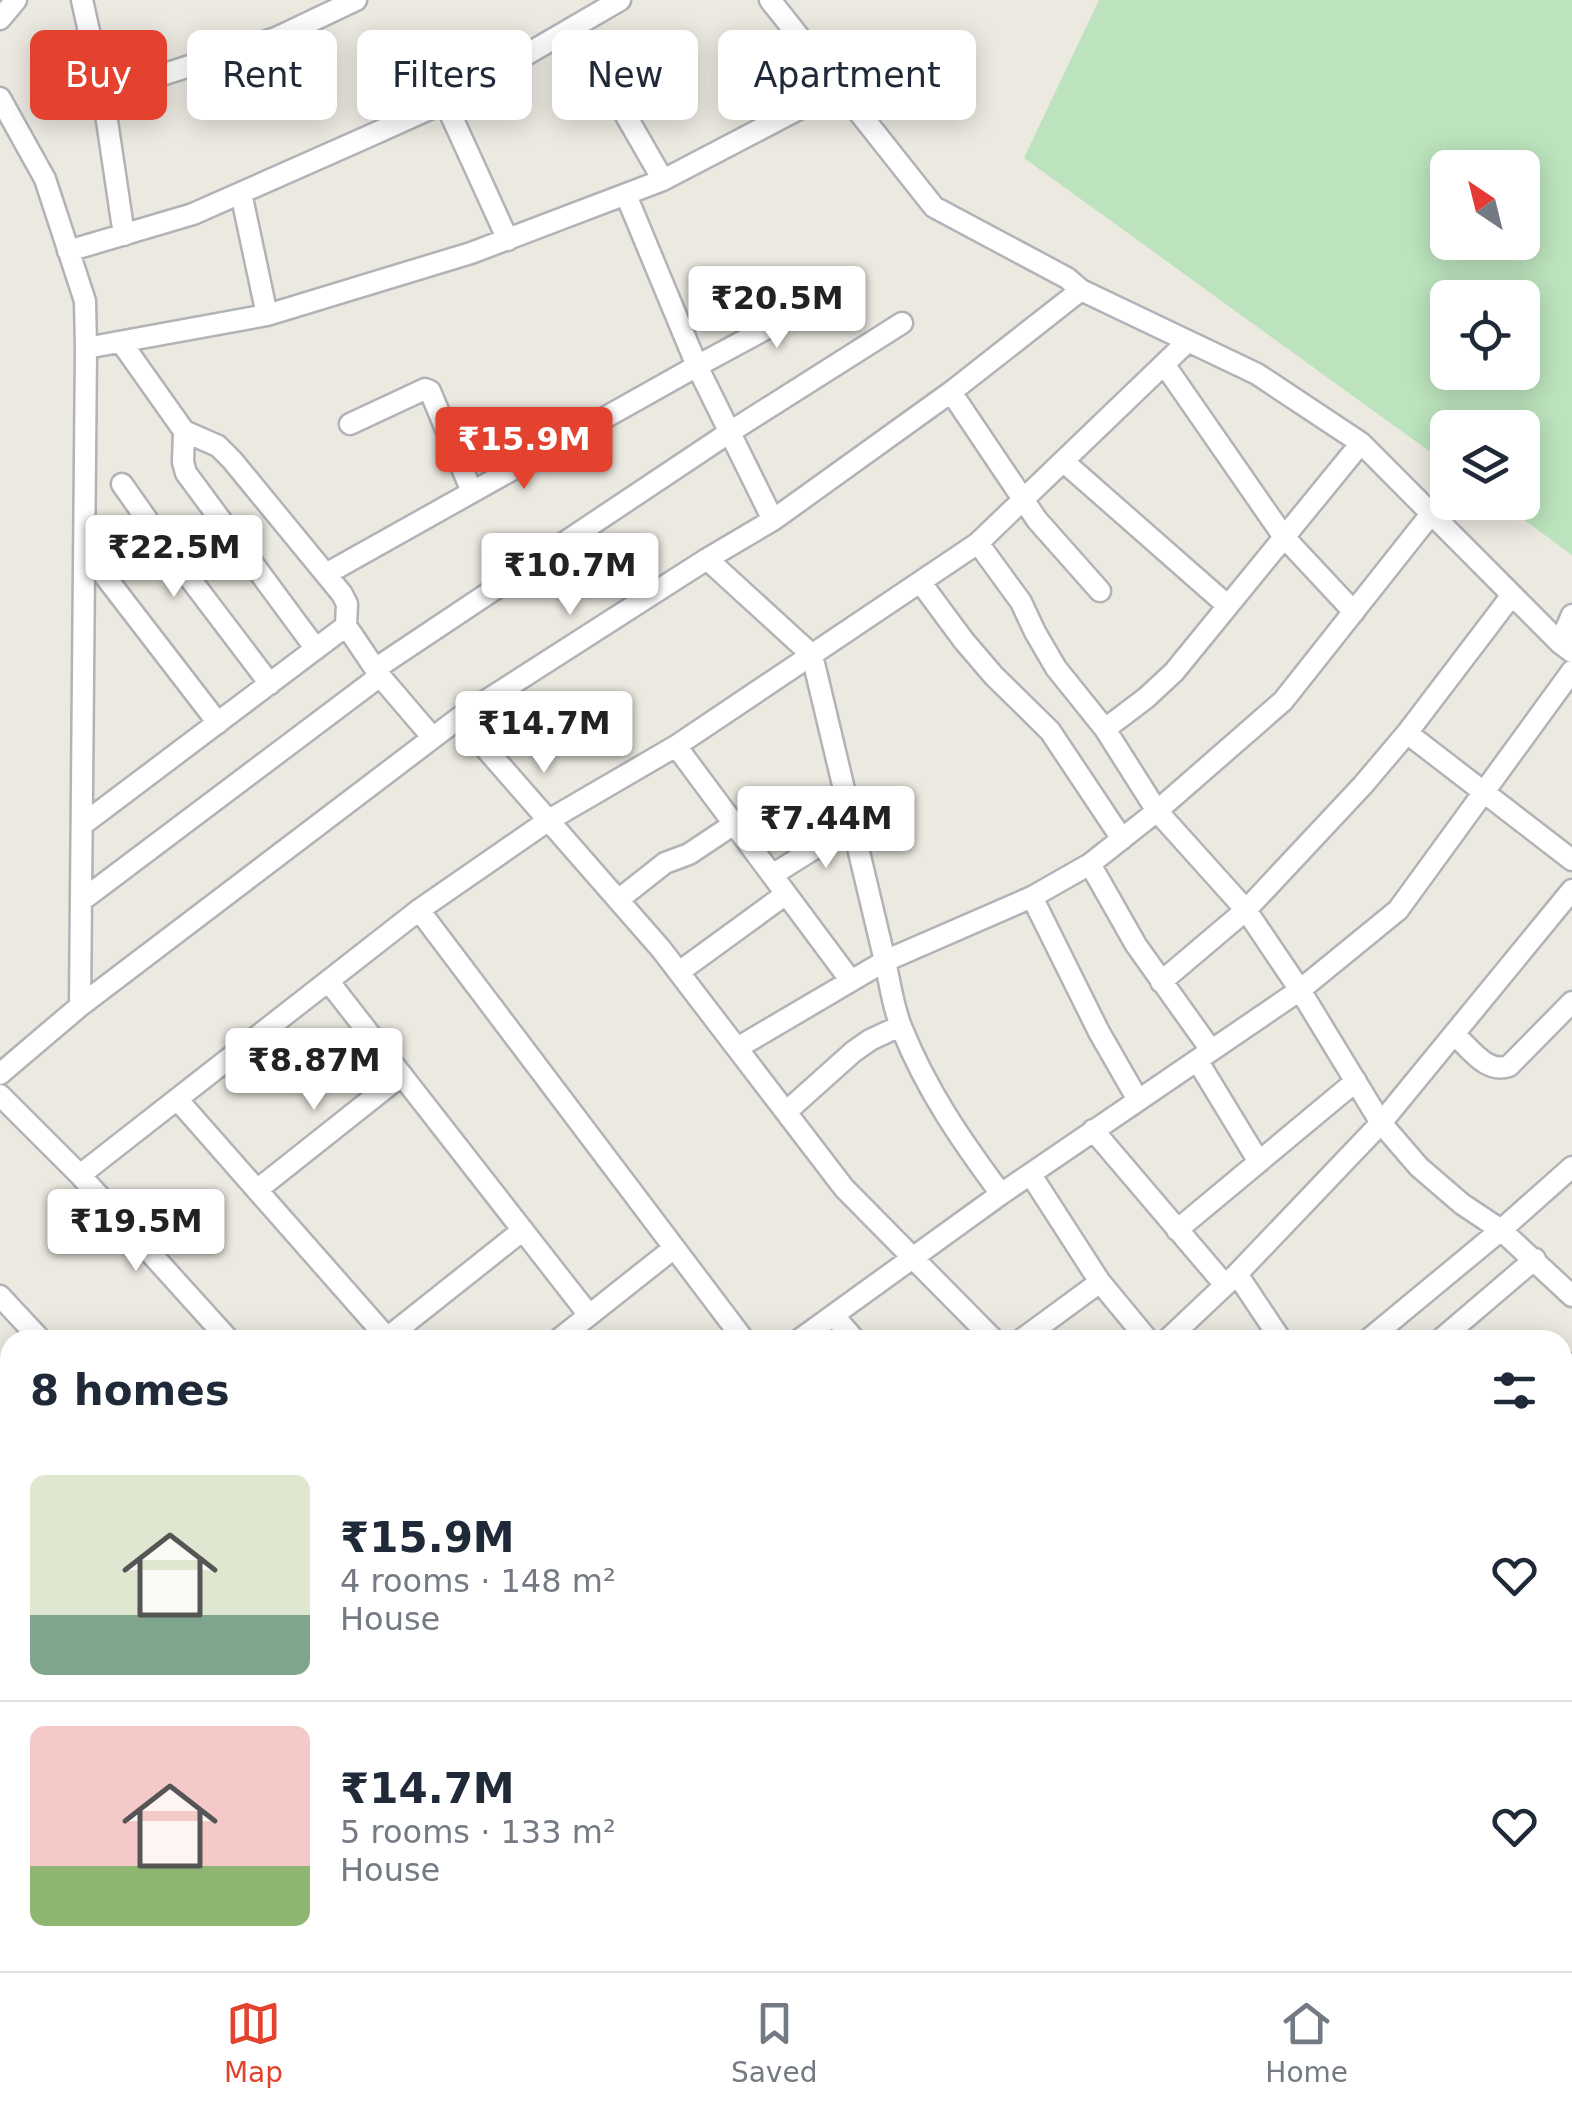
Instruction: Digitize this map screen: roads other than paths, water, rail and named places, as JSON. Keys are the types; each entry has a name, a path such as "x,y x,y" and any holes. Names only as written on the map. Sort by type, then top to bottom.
{"street":[{"path":"0,19 16,0"},
{"path":"167,73 276,38 356,0"},
{"path":"532,52 620,0"},
{"path":"770,0 794,30"},
{"path":"88,2 92,30"},
{"path":"575,27 664,180"},
{"path":"0,98 45,179 84,301 80,1006"},
{"path":"106,120 124,234"},
{"path":"68,251 193,214 405,120"},
{"path":"453,120 508,240"},
{"path":"86,348 267,316 508,240 664,180 778,120"},
{"path":"866,120 934,207 1067,278 1081,290 1257,374 1361,443 1430,513"},
{"path":"241,193 267,316"},
{"path":"626,195 697,366 773,520"},
{"path":"0,1074 80,1006 460,718 773,520 951,392 1081,290"},
{"path":"326,574 832,293"},
{"path":"81,900 378,672 730,432 902,323"},
{"path":"121,342 184,430 218,446 232,460 342,594 347,604 346,626 433,738"},
{"path":"80,1175 419,910 549,820 676,746 978,543 1187,342"},
{"path":"1164,364 1284,538 1354,612"},
{"path":"350,424 425,388 430,391 472,492"},
{"path":"951,392 1050,536 1100,591"},
{"path":"184,430 186,472 316,648"},
{"path":"1105,729 1174,672 1361,443"},
{"path":"1063,461 1228,606"},
{"path":"122,484 270,684"},
{"path":"737,1048 884,961 1032,897 1090,864 1158,811 1283,701 1430,515"},
{"path":"1437,520 1566,648"},
{"path":"978,543 1021,602 1056,668 1105,729 1158,811 1246,910 1381,1123 1420,1167 1462,1204 1502,1230 1572,1296"},
{"path":"84,549 218,723"},
{"path":"707,559 812,655 900,1026 955,1132 1001,1194"},
{"path":"920,583 994,676 1050,731 1122,839"},
{"path":"1162,982 1246,910 1339,811 1407,733 1512,595"},
{"path":"1566,648 1572,615"},
{"path":"82,824 346,626"},
{"path":"814,1330 1001,1194 1300,990 1398,910 1572,671"},
{"path":"460,718 679,972 844,1188 984,1330"},
{"path":"1407,733 1572,860"},
{"path":"676,746 851,981"},
{"path":"618,900 665,863 689,854 734,824"},
{"path":"772,875 852,824"},
{"path":"1090,864 1116,914 1162,982 1204,1055 1260,1162"},
{"path":"1177,1330 1381,1123 1572,890"},
{"path":"679,972 786,894"},
{"path":"1032,897 1099,1032 1138,1100"},
{"path":"419,910 736,1330"},
{"path":"329,982 589,1315"},
{"path":"1454,1034 1490,1068 1500,1069 1509,1066 1572,1002"},
{"path":"786,1112 854,1052 900,1026"},
{"path":"257,1190 402,1075"},
{"path":"1177,1230 1356,1081"},
{"path":"0,1095 80,1175 220,1330"},
{"path":"177,1099 380,1330"},
{"path":"1093,1130 1177,1230 1231,1279 1272,1330"},
{"path":"1380,1330 1572,1167"},
{"path":"1031,1175 1100,1282 1140,1330"},
{"path":"399,1330 523,1230"},
{"path":"570,1330 674,1248"},
{"path":"1452,1330 1534,1259"},
{"path":"1035,1330 1100,1282"},
{"path":"0,1296 32,1330"},
{"path":"834,1316 846,1330"}]}
